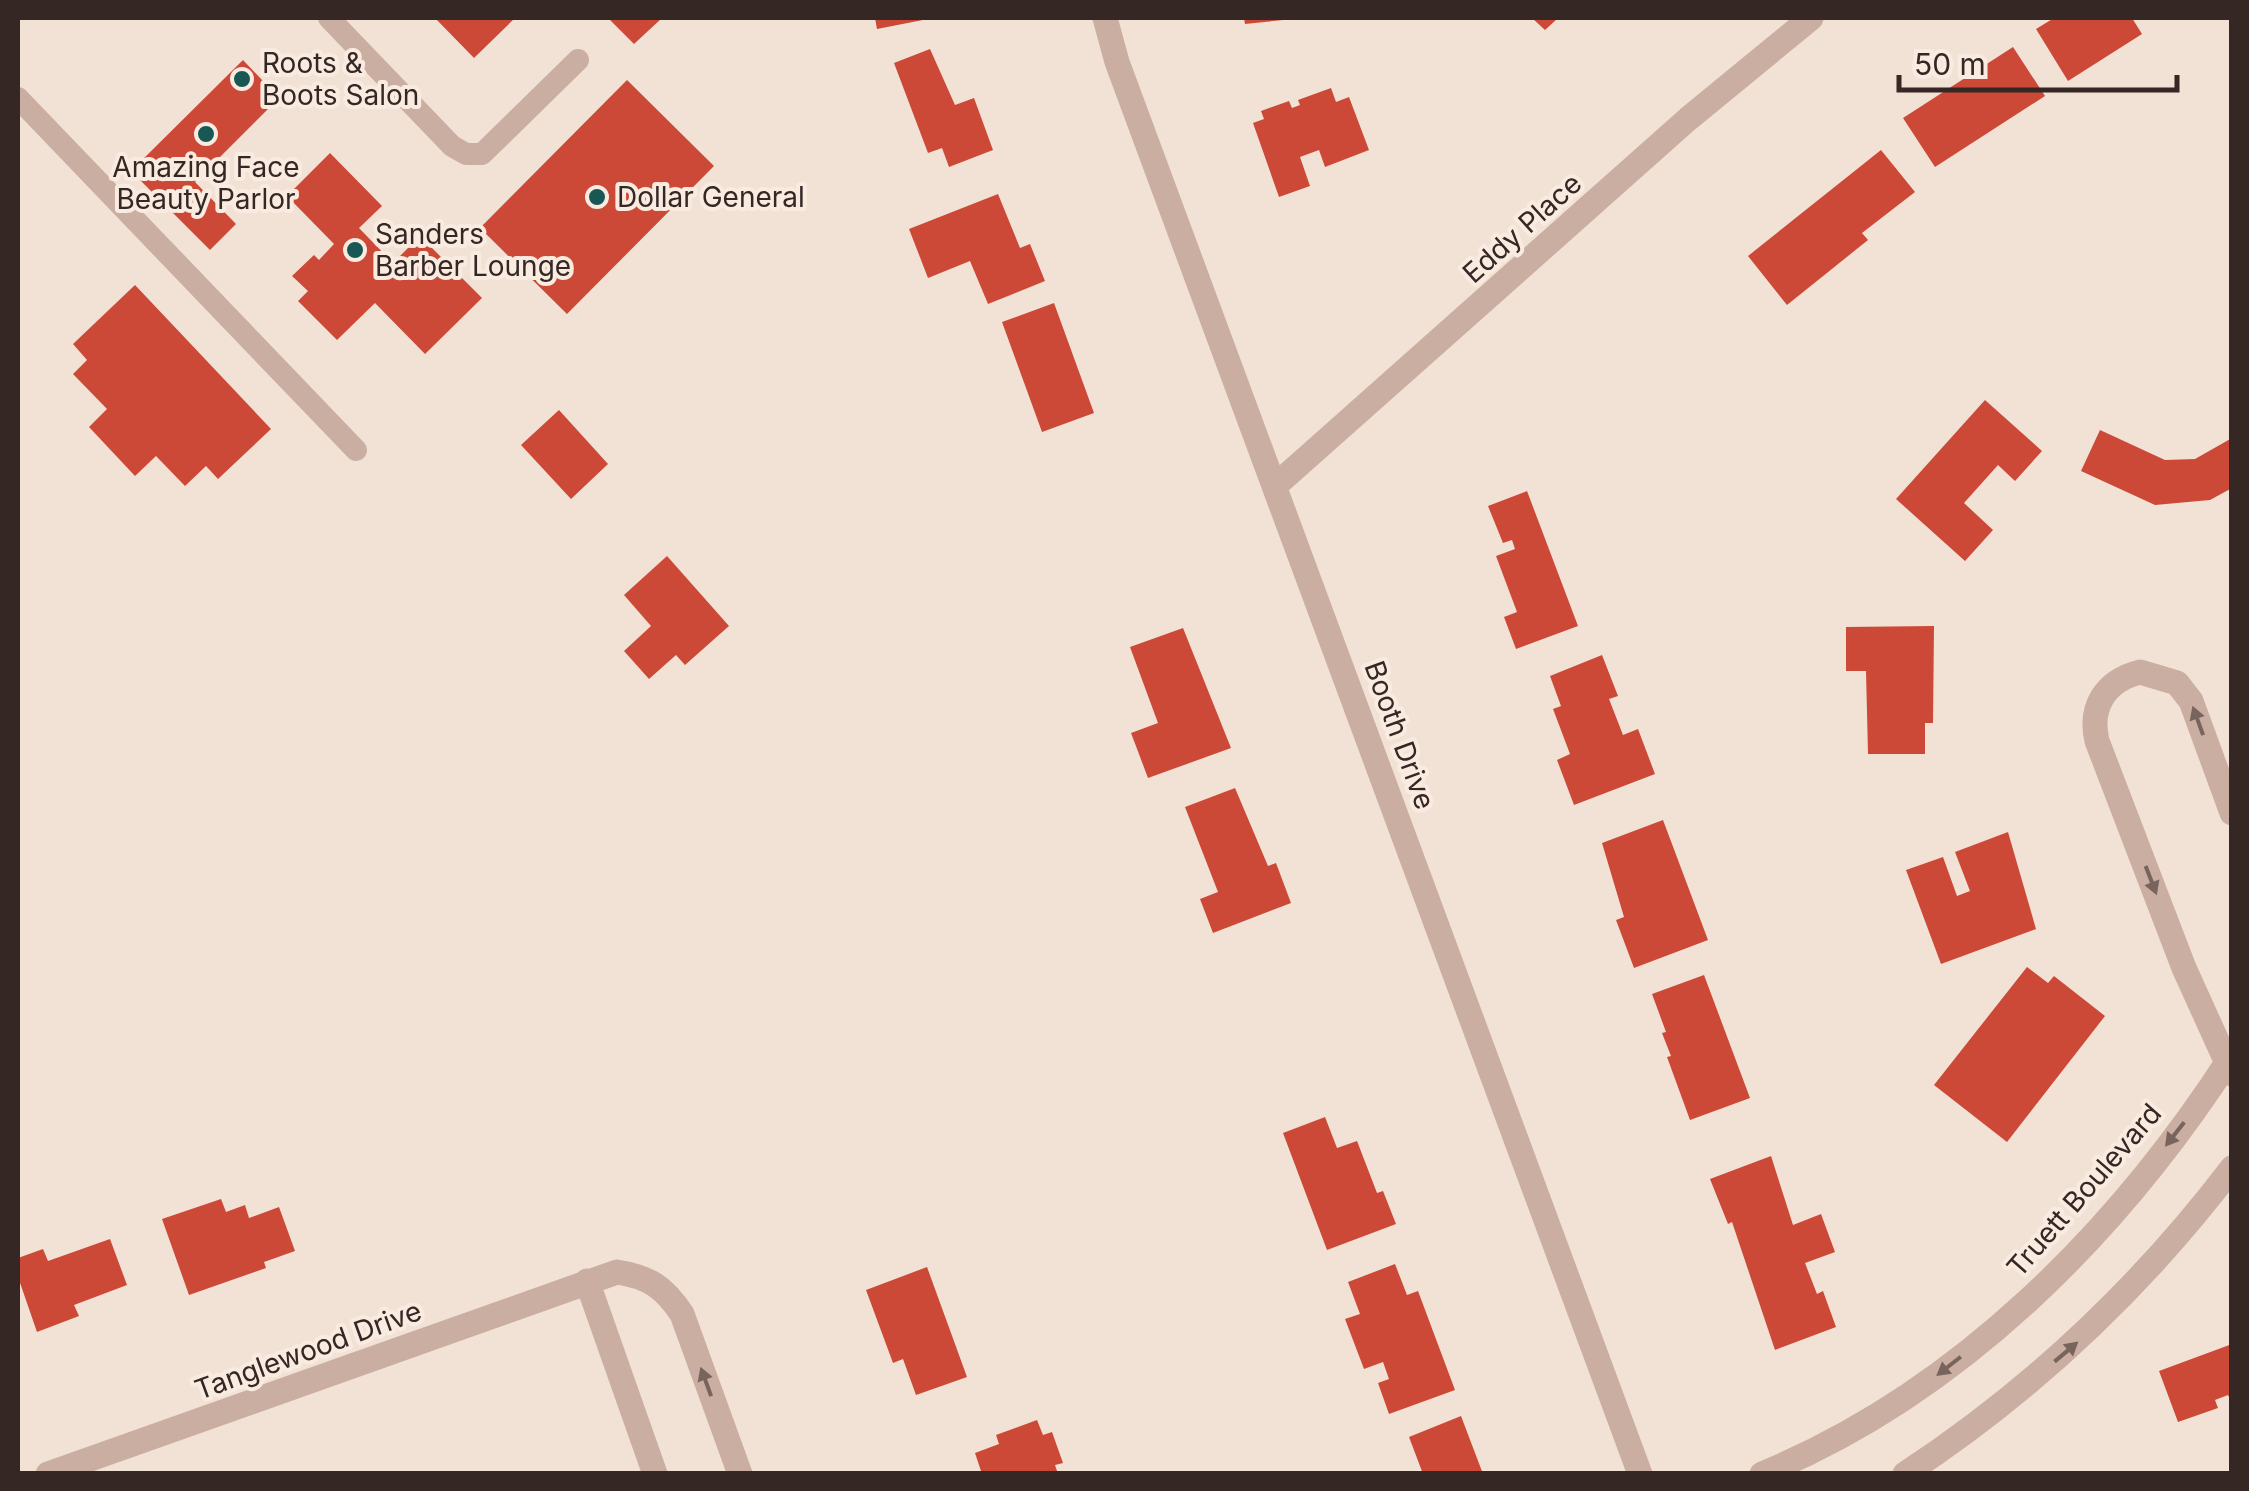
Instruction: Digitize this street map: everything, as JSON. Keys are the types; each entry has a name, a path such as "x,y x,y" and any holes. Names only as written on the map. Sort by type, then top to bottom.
{"street":[{"name":"Booth Drive","path":"1105,18 1117,62 1640,1474"},
{"name":"Eddy Place","path":"1276,486 1688,119 1811,18"},
{"path":"2230,1064 2097,741 2097,703 2106,689 2140,672 2177,683 2190,701 2232,813"},
{"name":"Truett Boulevard","path":"1762,1474 1874,1417 2000,1326 2069,1260 2133,1188 2230,1064"},
{"path":"1904,1474 2005,1404 2084,1337 2178,1238 2232,1168"},
{"name":"Tanglewood Drive","path":"48,1474 617,1272 644,1276 667,1291 682,1314 740,1474"},
{"path":"587,1280 655,1474"}],"lane":[{"path":"329,18 452,146 466,154 482,154 578,60"},
{"path":"18,98 356,450"}],"building":[{"path":"435,18 515,18 474,58"},
{"path":"608,18 662,18 634,44"},
{"path":"875,18 928,18 928,19 877,29"},
{"path":"1244,18 1283,18 1283,20 1245,24"},
{"path":"1532,18 1558,18 1545,30"},
{"path":"2054,18 2132,18 2142,34 2068,81 2036,29"},
{"path":"2013,47 2045,96 1935,167 1903,118"},
{"path":"930,49 955,105 974,98 993,150 949,167 942,148 928,153 894,63"},
{"path":"243,60 279,98 195,182 236,224 210,250 131,171"},
{"name":"Dollar General","path":"627,80 714,166 567,314 480,228"},
{"path":"1331,88 1336,102 1349,97 1369,150 1325,167 1319,150 1300,157 1310,186 1279,197 1253,123 1264,119 1261,111 1289,101 1292,108 1300,105 1298,100"},
{"path":"1881,150 1915,192 1862,233 1868,240 1787,305 1748,256"},
{"name":"Sanders Barber Lounge","path":"330,153 382,206 359,228 393,263 420,236 482,298 425,354 375,303 337,340 298,301 308,291 292,276 314,255 319,260 334,244 287,196"},
{"path":"998,194 1020,248 1030,244 1045,281 988,304 970,261 928,278 909,229"},
{"path":"135,285 271,429 218,479 206,466 185,486 156,456 135,476 89,427 107,409 73,374 87,360 73,344"},
{"path":"1054,303 1094,413 1042,432 1002,322"},
{"path":"1985,400 2042,451 2015,481 1998,465 1964,503 1993,530 1965,561 1896,499"},
{"path":"559,410 608,464 571,499 521,445"},
{"path":"2100,430 2165,460 2195,459 2232,438 2232,488 2210,500 2155,505 2081,471"},
{"path":"1527,491 1578,626 1516,649 1504,617 1517,612 1496,556 1515,549 1512,540 1503,543 1488,506"},
{"path":"667,556 729,626 685,665 676,655 649,679 624,651 651,626 624,595"},
{"path":"1934,626 1933,723 1925,723 1925,754 1868,754 1866,671 1846,671 1846,627"},
{"path":"1183,628 1231,748 1148,778 1131,733 1158,723 1130,647"},
{"path":"1602,655 1618,696 1609,699 1623,735 1638,729 1655,774 1574,805 1557,760 1570,754 1553,709 1561,706 1550,676"},
{"path":"1235,788 1268,866 1276,863 1291,903 1213,933 1200,899 1218,892 1185,807"},
{"path":"1663,820 1708,940 1634,968 1616,920 1624,917 1602,843"},
{"path":"2008,832 2036,929 1941,964 1906,870 1943,857 1957,896 1970,891 1955,852"},
{"path":"2027,967 2048,983 2054,976 2105,1016 2007,1142 1934,1085"},
{"path":"1704,975 1750,1098 1690,1120 1667,1057 1671,1056 1662,1033 1666,1032 1652,994"},
{"path":"1325,1117 1337,1148 1357,1141 1377,1193 1383,1191 1396,1224 1327,1250 1283,1133"},
{"path":"1771,1156 1793,1225 1821,1214 1835,1252 1805,1263 1817,1294 1823,1291 1836,1327 1775,1350 1732,1222 1728,1224 1710,1179"},
{"path":"221,1199 226,1212 245,1205 249,1218 279,1207 295,1251 264,1262 266,1268 189,1295 162,1219"},
{"path":"110,1239 127,1285 74,1305 79,1316 37,1332 18,1277 18,1258 43,1249 48,1261"},
{"path":"1395,1264 1407,1295 1418,1291 1455,1390 1389,1414 1378,1383 1389,1379 1383,1362 1364,1369 1345,1319 1360,1314 1348,1282"},
{"path":"927,1267 967,1377 916,1395 903,1359 893,1363 866,1290"},
{"path":"2232,1344 2232,1403 2228,1395 2215,1400 2218,1408 2178,1422 2159,1371"},
{"path":"1461,1416 1483,1474 1423,1474 1409,1437"},
{"path":"1037,1420 1043,1435 1052,1432 1063,1463 1055,1465 1058,1474 982,1474 975,1453 999,1444 996,1435"}],"place":[{"name":"Roots & Boots Salon","path":"242,79"},
{"name":"Amazing Face Beauty Parlor","path":"206,134"},
{"name":"Dollar General","path":"597,197"},
{"name":"Sanders Barber Lounge","path":"355,250"}]}
